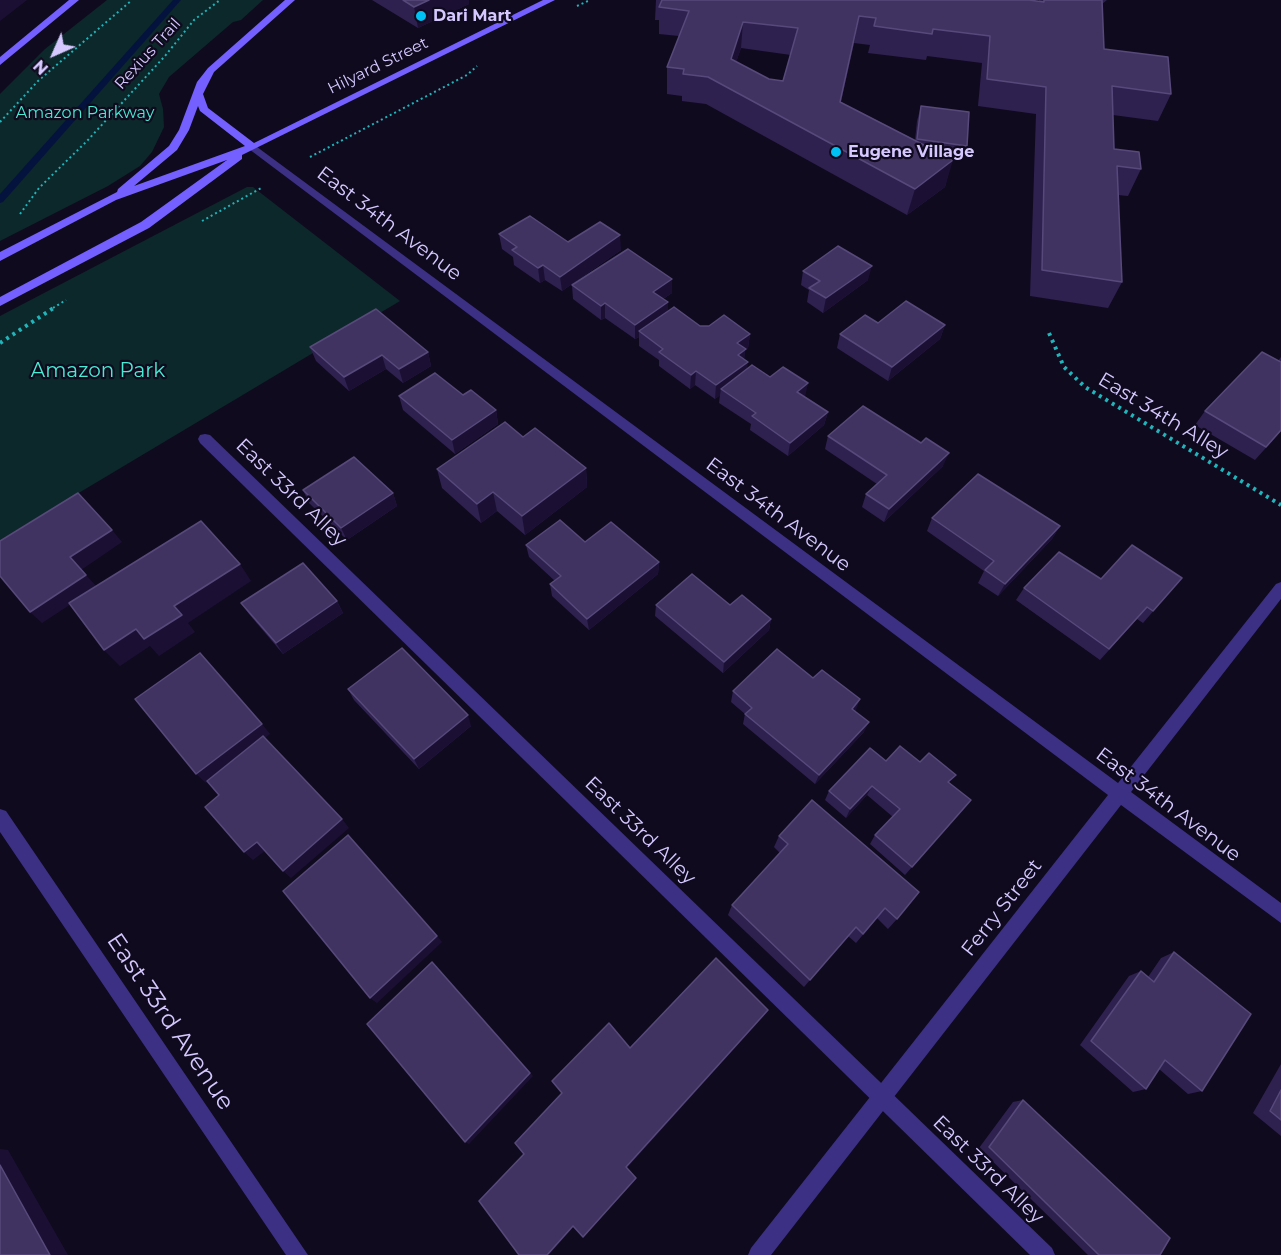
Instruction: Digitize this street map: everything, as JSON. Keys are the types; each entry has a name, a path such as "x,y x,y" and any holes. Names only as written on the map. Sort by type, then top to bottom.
{"main road":[{"path":"0,62 74,0"},
{"path":"112,198 173,148 184,130 201,82 211,70 290,0"},
{"name":"Hilyard Street","path":"0,256 112,198 253,147 550,0"},
{"path":"198,94 204,109 253,147"},
{"name":"Hilyard Street","path":"0,302 145,225 253,147"}],"street":[{"name":"East 34th Avenue","path":"253,147 1281,914"},
{"name":"East 33rd Alley","path":"205,439 1045,1255"},
{"name":"Ferry Street","path":"758,1255 1281,588"},
{"name":"East 33rd Avenue","path":"0,817 298,1255"}],"path":[{"path":"0,122 38,81 132,0"},
{"name":"Rexius Trail","path":"18,218 39,188 87,141 171,50 194,20 220,0"},
{"name":"East 34th Alley","path":"1049,333 1064,367 1085,387 1281,505"}],"green space":[{"name":"Amazon Parkway","path":"107,0 263,0 241,20 233,22 169,77 159,94 164,127 152,152 140,166 108,186 0,241 0,94 45,49"},
{"name":"Amazon Park","path":"247,187 253,187 400,301 0,540 0,316"}],"building":[{"path":"403,0 429,0 414,7"},
{"name":"Eugene Village","path":"662,0 1029,0 1044,2 1044,0 1102,0 1104,49 1168,57 1171,94 1112,86 1114,149 1139,152 1141,169 1117,166 1122,282 1042,270 1046,87 987,79 990,36 933,29 932,34 874,26 876,18 859,16 840,102 953,160 915,189 708,77 683,74 684,69 667,67 689,11 659,7","holes":["743,22 798,28 783,81 769,79 731,59"]},
{"path":"921,106 969,112 967,146 917,139"},
{"path":"530,216 568,242 600,222 620,235 560,277 543,265 538,268 512,250 517,247 499,234"},
{"path":"838,246 872,266 826,298 809,288 820,281 803,271"},
{"path":"628,249 672,279 653,292 668,302 635,325 605,303 601,306 572,285"},
{"path":"906,301 945,325 892,367 840,334 865,315 878,323"},
{"path":"674,307 700,326 709,326 724,315 750,334 737,343 746,349 738,355 748,362 716,385 696,371 691,375 659,352 663,349 639,331"},
{"path":"376,309 428,352 399,369 382,355 344,377 310,347"},
{"path":"1262,352 1281,362 1281,430 1266,447 1205,411"},
{"path":"752,365 770,377 783,367 808,383 797,392 828,412 790,443 752,416 756,413 721,389"},
{"path":"435,373 463,395 471,390 496,410 452,440 399,396"},
{"path":"863,406 921,443 926,438 949,453 889,509 866,494 887,475 828,436"},
{"path":"505,422 523,437 535,428 586,468 522,516 493,492 477,504 437,469"},
{"path":"354,457 393,493 341,528 303,490"},
{"path":"978,474 1060,526 1005,584 985,570 994,561 932,518"},
{"path":"78,493 112,530 70,557 86,575 30,612 0,576 0,541"},
{"path":"560,520 585,542 611,522 659,562 587,619 550,584 561,576 526,545"},
{"path":"201,521 240,564 174,606 182,615 144,639 136,629 104,650 69,603"},
{"path":"1132,545 1182,578 1153,611 1147,607 1109,649 1024,588 1059,552 1101,579"},
{"path":"303,563 337,601 276,643 241,603"},
{"path":"692,574 730,605 742,595 771,619 724,662 656,605"},
{"path":"402,648 468,715 414,759 348,689"},
{"path":"777,649 813,678 822,670 860,699 852,709 869,722 819,775 745,714 752,708 733,691"},
{"path":"200,653 262,724 196,774 135,699"},
{"path":"263,736 342,819 283,871 257,842 244,852 205,807 219,795 207,781"},
{"path":"900,746 920,762 929,753 956,775 948,782 971,800 912,867 875,835 900,809 872,786 850,809 829,791 870,748 886,761"},
{"path":"812,800 919,892 897,919 885,908 863,934 856,927 810,980 732,905 788,844 779,836"},
{"path":"348,835 437,936 370,998 283,891"},
{"path":"1174,952 1251,1014 1202,1091 1165,1060 1146,1089 1091,1041 1141,971 1154,982"},
{"path":"716,958 768,1010 626,1167 636,1178 583,1237 573,1226 547,1255 519,1255 479,1201 524,1154 515,1143 562,1093 552,1081 609,1023 630,1048"},
{"path":"432,962 530,1073 465,1142 367,1024"},
{"path":"1281,1090 1281,1120 1270,1111"},
{"path":"1023,1100 1170,1238 1160,1255 1099,1255 989,1147"},
{"path":"0,1165 50,1255 0,1255"}],"waterway":[{"path":"0,200 177,0"}],"place":[{"name":"Dari Mart","path":"421,16"},
{"name":"Eugene Village","path":"836,152"}]}
